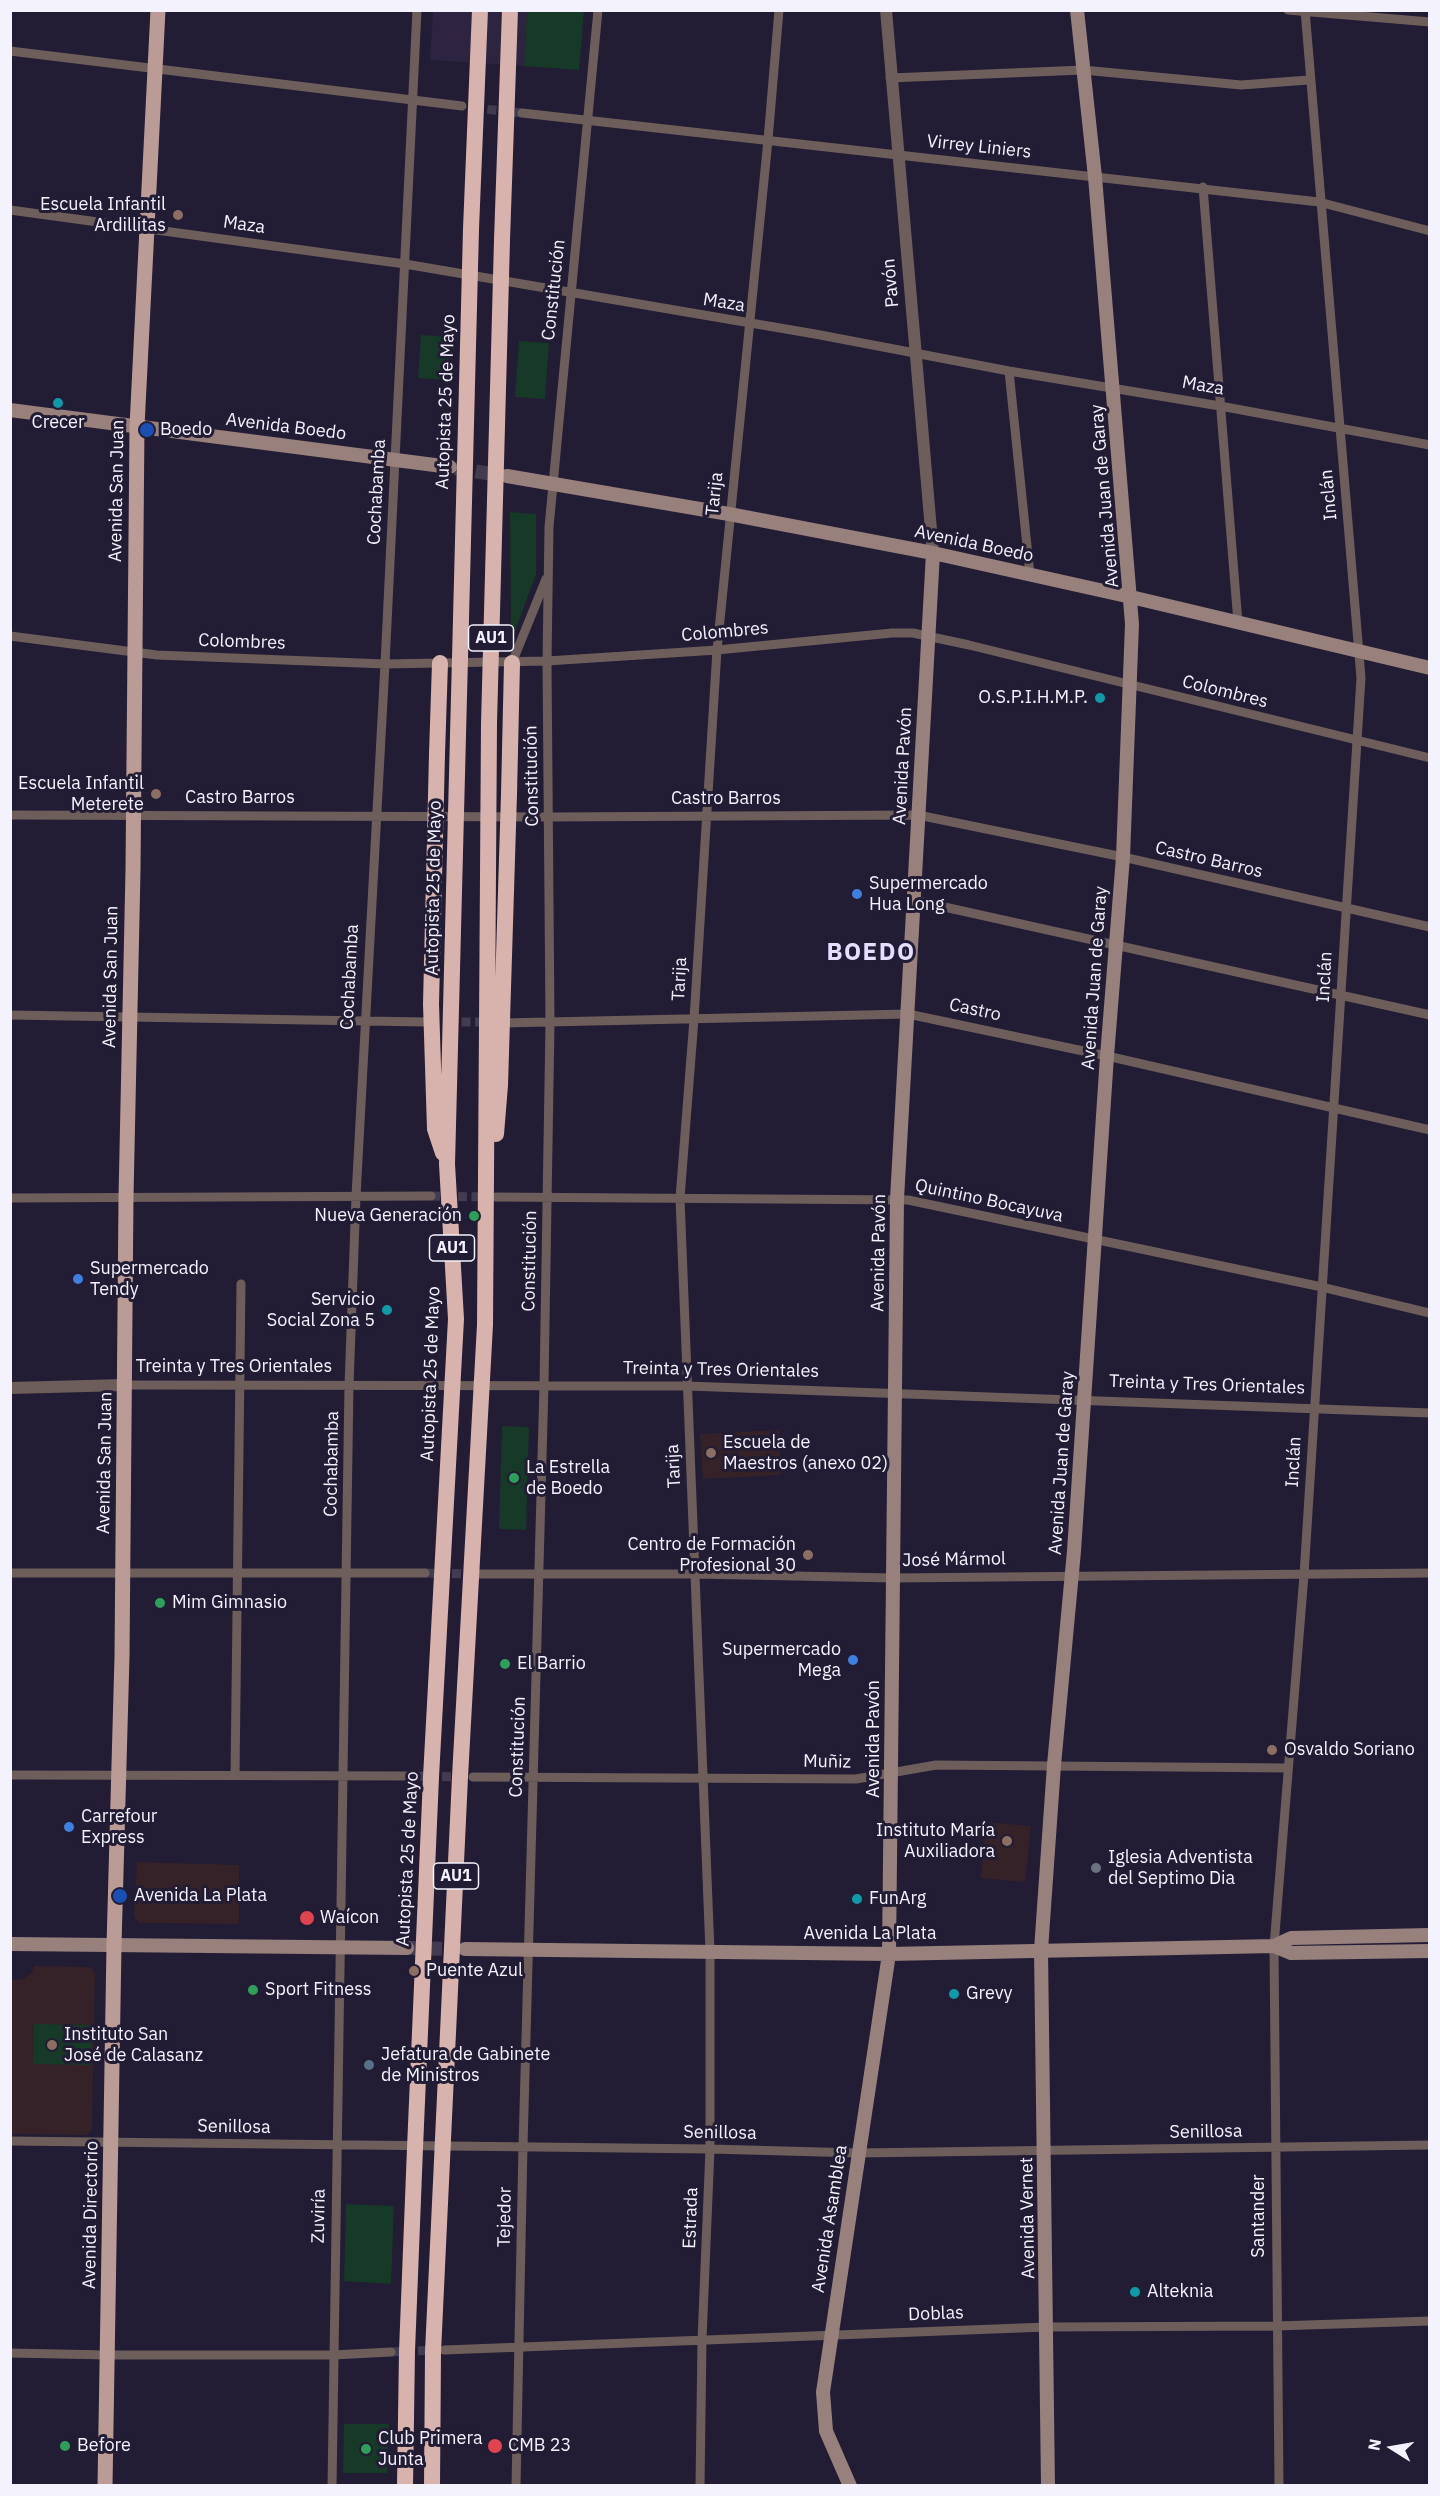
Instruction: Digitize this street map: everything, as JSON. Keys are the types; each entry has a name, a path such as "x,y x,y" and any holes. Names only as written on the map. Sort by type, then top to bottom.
{"highway":[{"name":"Autopista 25 de Mayo","path":"405,2486 407,2351 430,1789 456,1319 447,1164 470,265 480,10"},
{"name":"AU1","path":"432,2486 433,2352 460,1766 485,1325 489,723 510,10"},
{"path":"440,663 431,1004 435,1130 447,1164"},
{"path":"486,1267 500,1084 512,663"}],"main road":[{"name":"Avenida San Juan","path":"114,1945 123,1572 137,426 158,10"},
{"name":"Avenida Juan de Garay","path":"1041,1950 1085,1399 1107,1056 1123,857 1131,686 1131,597 1095,177 1077,10"},
{"name":"Avenida Boedo","path":"10,410 450,467"},
{"name":"Avenida Boedo","path":"507,476 729,514 933,553 1131,597 1430,669"},
{"name":"Avenida Pavón","path":"889,1954 897,1199 933,553"},
{"name":"Avenida La Plata","path":"1274,1946 1292,1938 1430,1935"},
{"path":"10,1944 407,1948"},
{"name":"Avenida Directorio","path":"105,2486 114,1945"},
{"name":"Avenida La Plata","path":"465,1949 889,1954 1274,1946 1292,1953 1430,1951"},
{"name":"Avenida Vernet","path":"1041,1950 1048,2486"},
{"name":"Avenida Asamblea","path":"850,2486 826,2432 825,2372 889,1954"}],"street":[{"name":"Cochabamba","path":"341,1947 349,1385 356,1196 417,10"},
{"name":"Constitución","path":"529,1949 544,1385 550,1023 547,661 551,483 589,120 598,10"},
{"name":"Tarija","path":"710,1952 680,1198 694,1019 717,650 779,10"},
{"name":"Pavón","path":"886,10 890,78 933,553"},
{"path":"1288,10 1430,22"},
{"name":"Inclán","path":"1274,1946 1304,1575 1361,678 1319,202 1305,11"},
{"path":"10,51 462,106"},
{"path":"890,78 1083,70 1241,85 1309,80"},
{"name":"Virrey Liniers","path":"522,113 1203,187 1319,202 1430,231"},
{"path":"1203,187 1238,622"},
{"name":"Maza","path":"10,210 148,227 405,264 1220,406 1430,445"},
{"path":"1009,371 1030,574"},
{"name":"Constitución","path":"512,663 549,574"},
{"name":"Colombres","path":"10,636 185,657 385,664 512,663 717,650 892,633 929,636 1430,758"},
{"name":"Castro Barros","path":"10,815 549,817 918,815 1123,857 1430,927"},
{"path":"913,900 1430,1015"},
{"name":"Castro","path":"503,1023 890,1012 908,1014 1107,1056 1430,1130"},
{"path":"10,1015 426,1022"},
{"path":"10,1198 431,1196"},
{"name":"Quintino Bocayuva","path":"496,1197 897,1199 1322,1287 1430,1313"},
{"path":"235,1775 241,1284"},
{"name":"Treinta y Tres Orientales","path":"10,1388 240,1384 687,1386 1430,1413"},
{"name":"José Mármol","path":"479,1574 695,1574 893,1578 1430,1572"},
{"path":"10,1573 425,1573"},
{"name":"Muñiz","path":"473,1777 856,1779 936,1765 1288,1768"},
{"path":"10,1775 345,1774 415,1776"},
{"name":"Santander","path":"1274,1946 1279,2486"},
{"name":"Zuviría","path":"332,2486 341,1947"},
{"name":"Tejedor","path":"516,2486 529,1949"},
{"name":"Estrada","path":"700,2486 702,2339 710,2149 710,1952"},
{"name":"Senillosa","path":"10,2141 523,2146 858,2153 1430,2145"},
{"name":"Doblas","path":"444,2350 1047,2327 1276,2326 1430,2321"},
{"path":"10,2353 333,2355 391,2352"}],"shaded area":[{"path":"433,11 527,11 524,66 430,60"},
{"path":"779,1430 781,1475 703,1479 700,1434"},
{"name":"Instituto María Auxiliadora","path":"986,1822 1031,1826 1025,1882 981,1878"},
{"path":"137,1862 239,1865 239,1924 140,1923 134,1917"},
{"name":"Instituto San José de Calasanz","path":"34,1966 90,1967 95,1972 92,2130 87,2135 11,2134 10,1980 23,1979 32,1972"}],"green space":[{"path":"527,11 584,11 579,70 524,66"},
{"path":"421,335 450,337 448,380 418,378"},
{"path":"519,341 549,343 545,399 515,397"},
{"path":"510,512 536,514 536,574 511,642"},
{"name":"La Estrella de Boedo","path":"502,1426 529,1427 526,1530 499,1529"},
{"path":"34,2024 92,2025 91,2065 33,2064"},
{"path":"346,2204 394,2206 391,2284 344,2281"},
{"name":"Club Primera Junta","path":"344,2424 389,2424 387,2473 343,2473"}],"tunnel":[{"path":"474,108 522,113"},
{"path":"455,468 504,476"},
{"path":"448,1022 491,1022"},
{"path":"431,1196 488,1197"},
{"path":"425,1573 473,1574"},
{"path":"415,1776 464,1777"},
{"path":"407,1948 460,1949"},
{"path":"391,2352 436,2350"}],"place":[{"name":"Escuela Infantil Ardillitas","path":"178,215"},
{"name":"Crecer","path":"58,403"},
{"name":"Boedo","path":"147,430"},
{"name":"O.S.P.I.H.M.P.","path":"1100,698"},
{"name":"Escuela Infantil Meterete","path":"156,794"},
{"name":"Supermercado Hua Long","path":"857,894"},
{"name":"Nueva Generación","path":"474,1216"},
{"name":"Supermercado Tendy","path":"78,1279"},
{"name":"Servicio Social Zona 5","path":"387,1310"},
{"name":"Escuela de Maestros (anexo 02)","path":"711,1453"},
{"name":"La Estrella de Boedo","path":"514,1478"},
{"name":"Centro de Formación Profesional 30","path":"808,1555"},
{"name":"Mim Gimnasio","path":"160,1603"},
{"name":"Supermercado Mega","path":"853,1660"},
{"name":"El Barrio","path":"505,1664"},
{"name":"Osvaldo Soriano","path":"1272,1750"},
{"name":"Carrefour Express","path":"69,1827"},
{"name":"Instituto María Auxiliadora","path":"1007,1841"},
{"name":"Iglesia Adventista del Septimo Dia","path":"1096,1868"},
{"name":"Avenida La Plata","path":"120,1896"},
{"name":"FunArg","path":"857,1899"},
{"name":"Waícon","path":"307,1918"},
{"name":"Puente Azul","path":"414,1971"},
{"name":"Sport Fitness","path":"253,1990"},
{"name":"Grevy","path":"954,1994"},
{"name":"Instituto San José de Calasanz","path":"52,2045"},
{"name":"Jefatura de Gabinete de Ministros","path":"369,2065"},
{"name":"Alteknia","path":"1135,2292"},
{"name":"Before","path":"65,2446"},
{"name":"CMB 23","path":"495,2446"},
{"name":"Club Primera Junta","path":"366,2449"}],"district":[{"name":"BOEDO","path":"871,953"}]}
